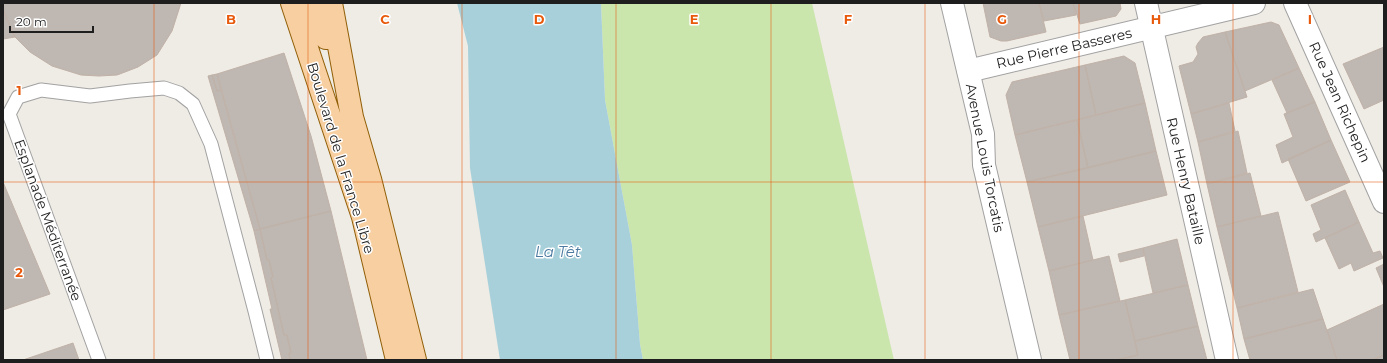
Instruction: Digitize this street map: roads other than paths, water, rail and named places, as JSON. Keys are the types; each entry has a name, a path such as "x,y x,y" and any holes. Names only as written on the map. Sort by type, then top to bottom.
{"main road":[{"name":"Boulevard de la France Libre","path":"292,3 363,218 397,360"},
{"path":"314,3 352,117"},
{"name":"Boulevard de la France Libre","path":"331,3 352,117 370,179 415,360"}],"street":[{"name":"Avenue Louis Torcatis","path":"952,3 983,134 984,165 1030,360"},
{"name":"Rue Henry Bataille","path":"1146,3 1227,360"},
{"name":"Rue Pierre Basseres","path":"968,71 1254,3"},
{"name":"Rue Jean Richepin","path":"1295,3 1384,202"}],"lane":[{"name":"Esplanade Méditerranée","path":"99,360 9,114 18,97 41,90 90,96 164,88 179,93 193,104 211,144 267,360"}],"water":[{"name":"La Têt","path":"457,3 601,3 605,100 632,245 640,344 643,360 500,360 470,168 468,46"}]}
